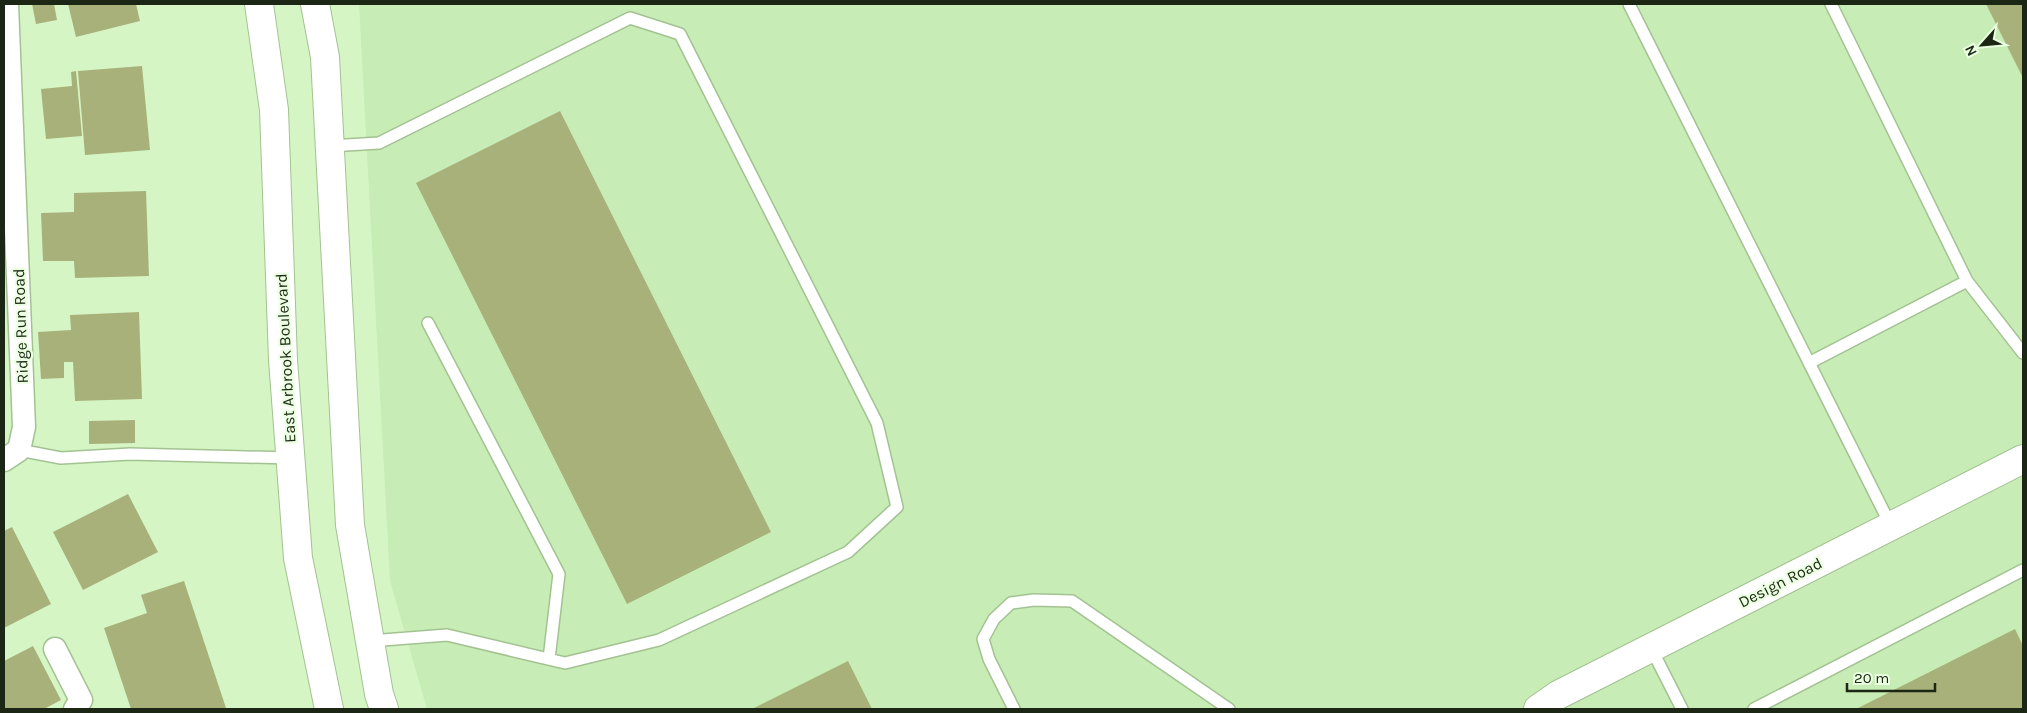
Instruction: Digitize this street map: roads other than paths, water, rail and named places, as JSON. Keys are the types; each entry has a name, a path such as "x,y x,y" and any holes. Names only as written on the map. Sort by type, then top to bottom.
{"street":[{"name":"Ridge Run Road","path":"7,4 24,427 11,455"},
{"name":"East Arbrook Boulevard","path":"260,4 274,110 283,360 298,558 329,709"},
{"path":"315,4 325,57 350,524 379,694 384,709"},
{"name":"Design Road","path":"1538,709 1558,695 2023,459"},
{"path":"55,649 81,700 75,709"}],"lane":[{"path":"1629,4 1891,526"},
{"path":"1831,4 1966,281 2023,353"},
{"path":"330,146 379,143 630,18 680,34 877,423 898,507 848,552 659,640 565,663 447,635 370,641"},
{"path":"1809,363 1966,281"},
{"path":"428,323 559,574 549,658"},
{"path":"11,455 62,458 130,454 290,458"},
{"path":"1754,709 2023,570"},
{"path":"1014,709 989,659 982,639 994,619 1011,603 1034,600 1072,601 1229,709"},
{"path":"1651,648 1682,709"}]}
